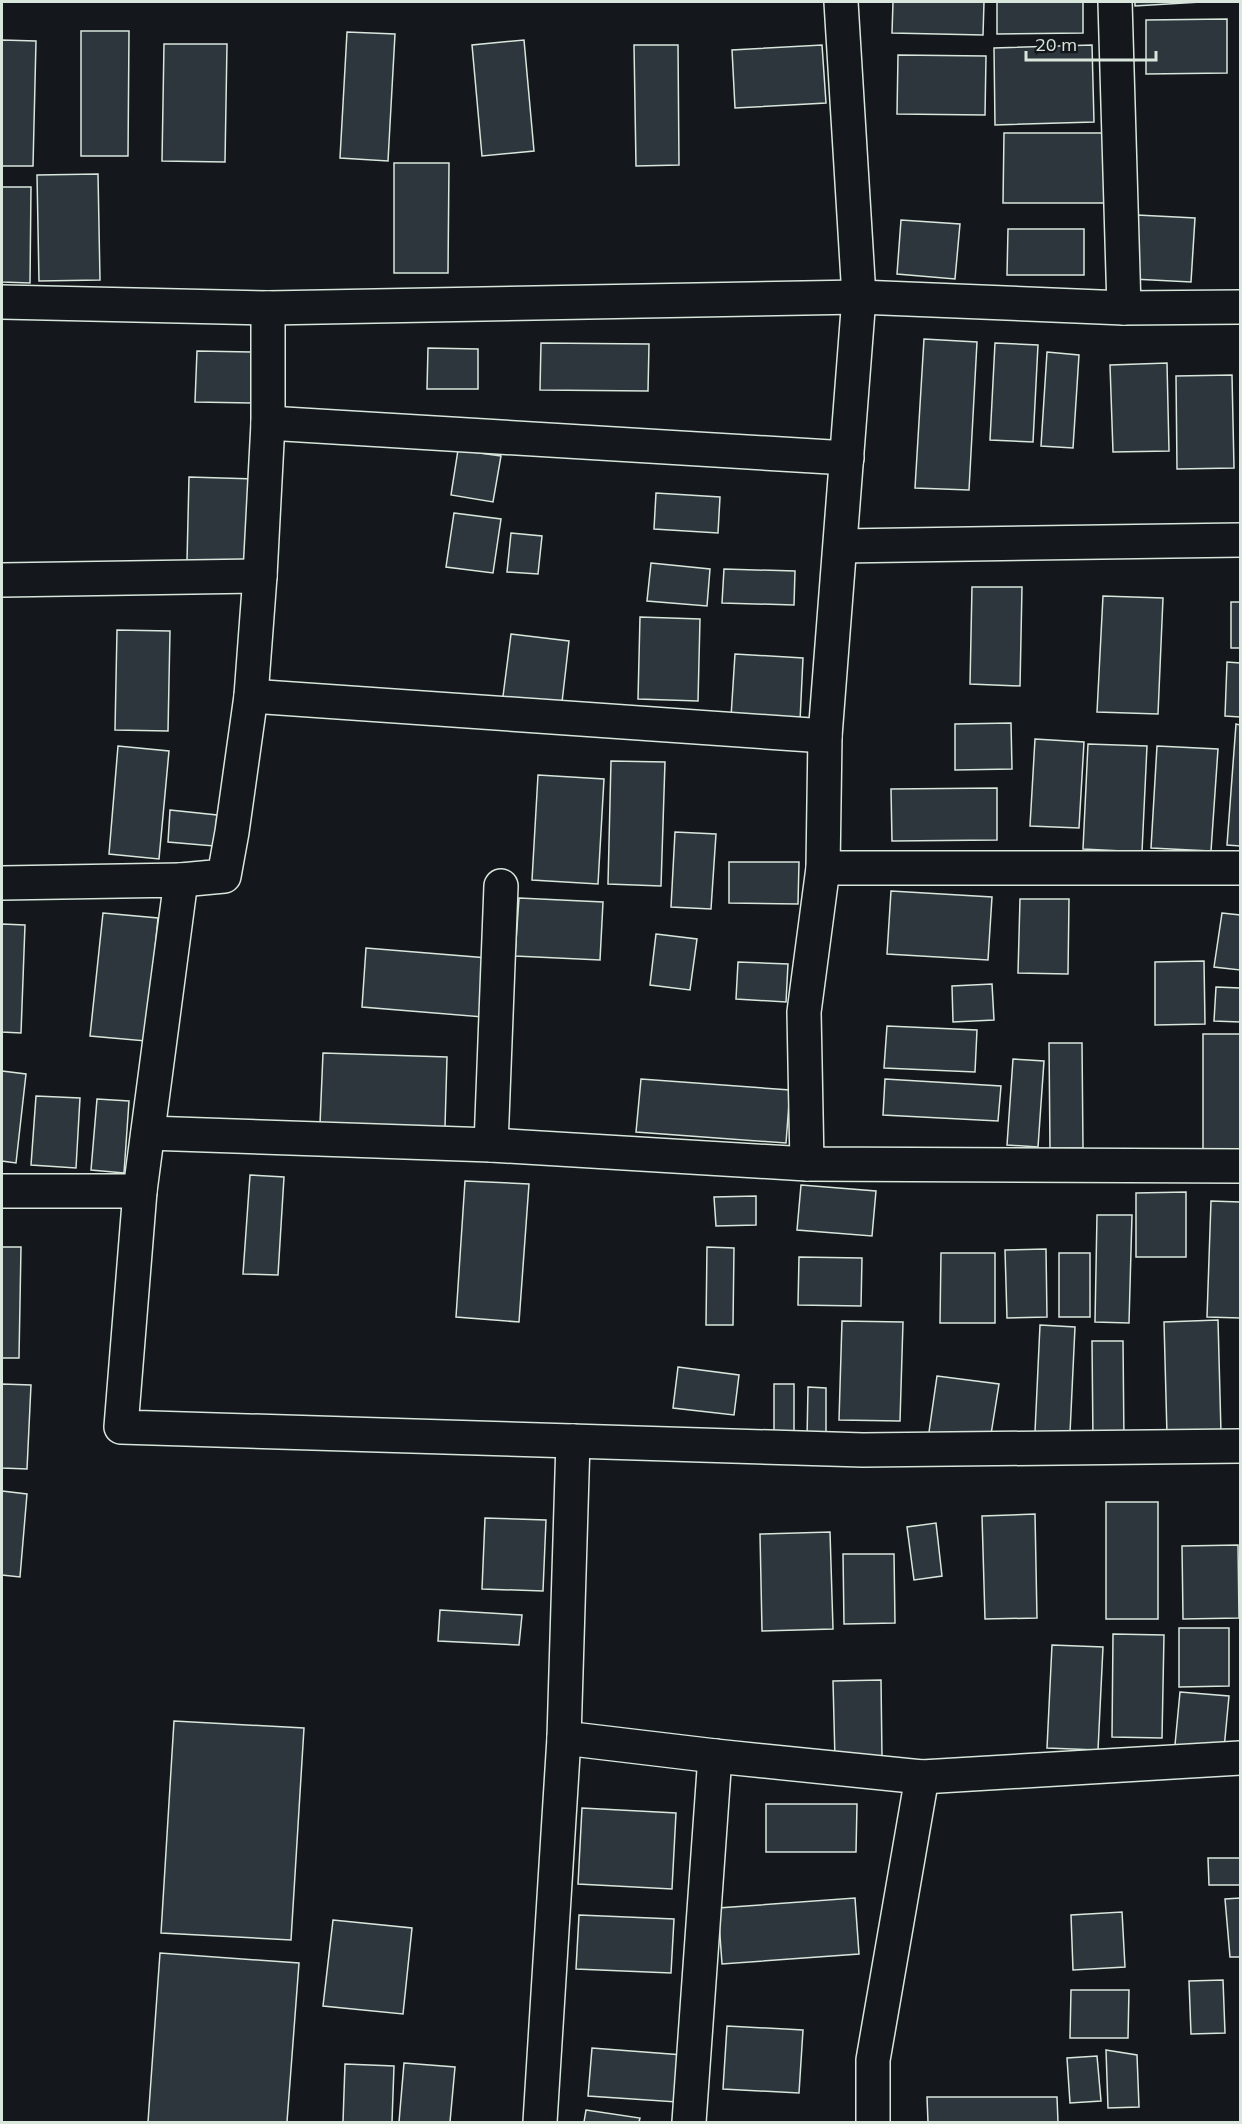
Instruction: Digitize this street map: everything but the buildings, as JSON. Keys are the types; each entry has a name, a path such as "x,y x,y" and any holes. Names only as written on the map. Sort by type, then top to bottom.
{"street":[{"path":"807,1164 804,1012 823,868 825,736 859,297 841,2"},
{"path":"1115,2 1124,308"},
{"path":"2,302 268,308 859,297 1124,308 1240,307"},
{"path":"2,883 181,880 224,876 251,696 268,423 268,308"},
{"path":"268,423 847,458"},
{"path":"841,546 1240,540"},
{"path":"2,580 260,576"},
{"path":"251,696 825,736"},
{"path":"823,868 1240,867"},
{"path":"181,880 140,1191 121,1427 863,1450 1240,1446"},
{"path":"491,1145 501,886"},
{"path":"148,1133 491,1145 807,1164 1240,1166"},
{"path":"2,1191 140,1191"},
{"path":"540,2122 564,1738 573,1441"},
{"path":"564,1738 922,1777 1240,1758"},
{"path":"689,2122 715,1756"},
{"path":"873,2122 873,2060 922,1777"}]}
